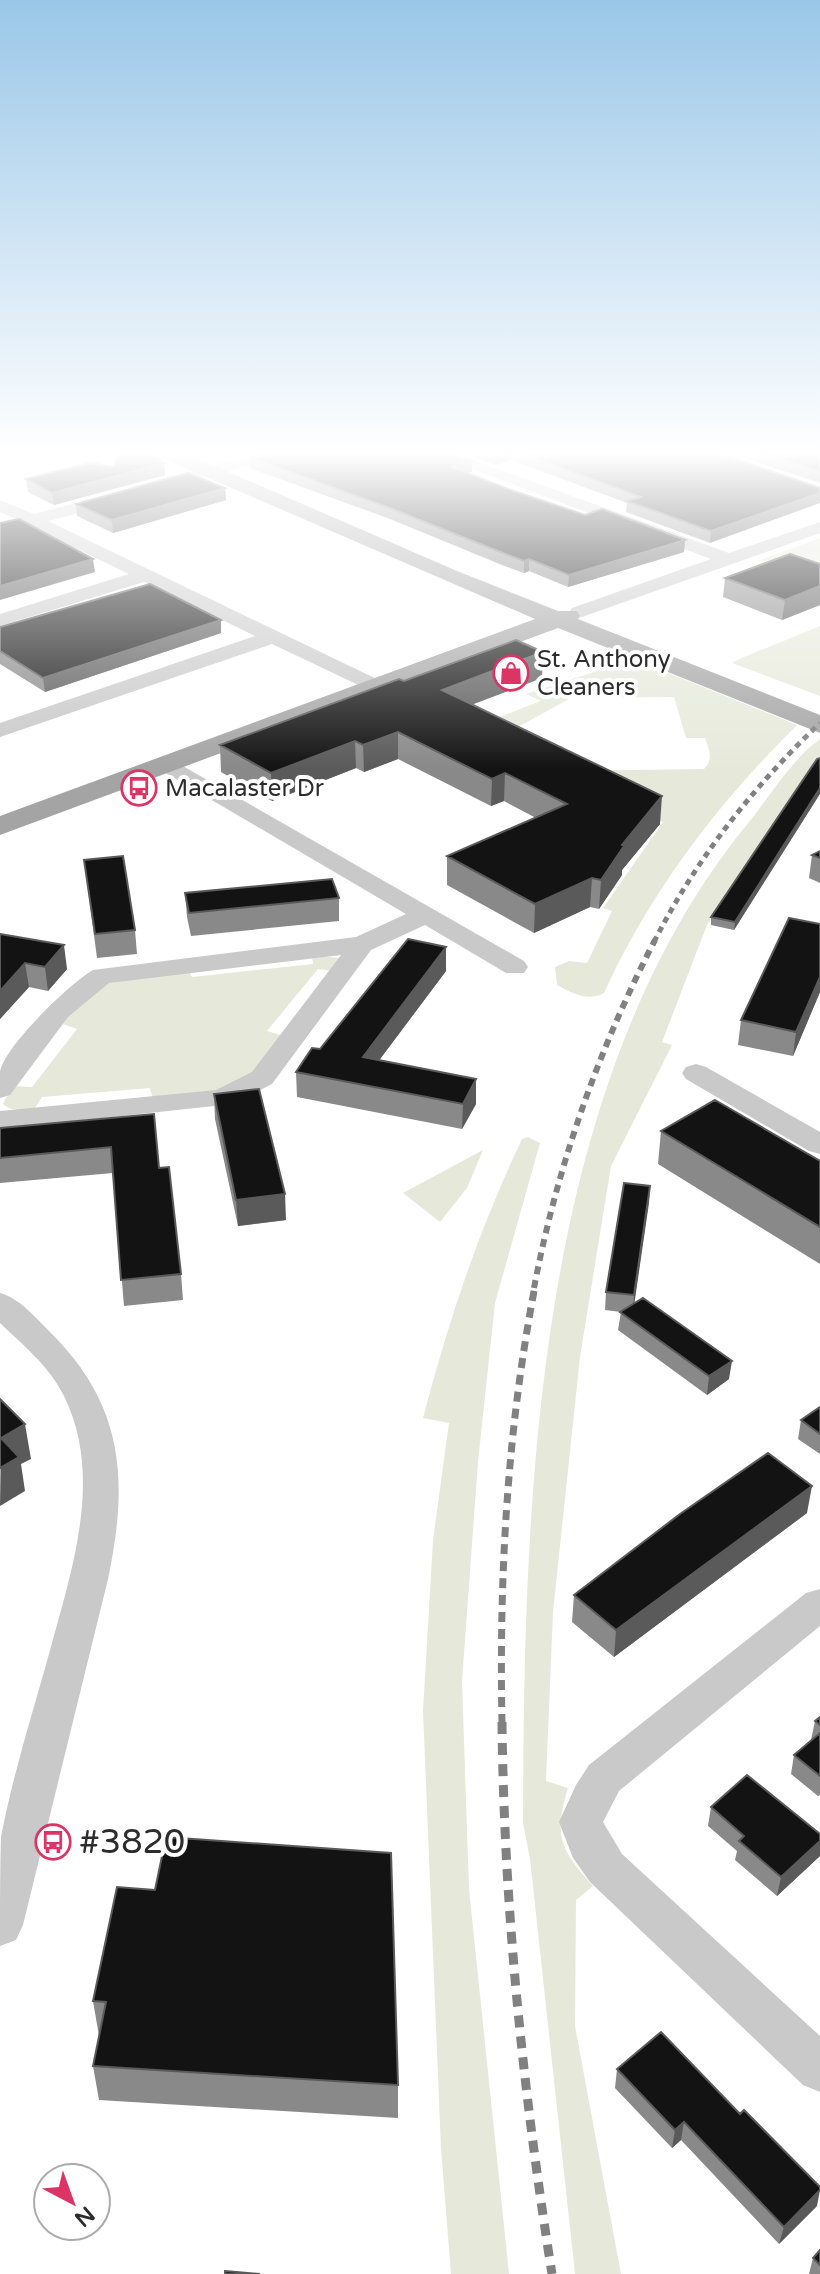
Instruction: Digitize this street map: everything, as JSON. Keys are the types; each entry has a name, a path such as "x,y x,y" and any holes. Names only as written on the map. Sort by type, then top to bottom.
{"main road":[{"path":"408,556 781,700 820,725"},
{"path":"0,826 569,616 635,650"},
{"path":"502,640 573,637 635,650 781,700 820,707"}],"street":[{"path":"107,556 378,687"},
{"path":"720,556 731,560"},
{"path":"569,616 741,556"},
{"path":"0,620 146,575"},
{"path":"0,730 274,636"},
{"path":"167,764 515,967"},
{"path":"0,1089 70,998 84,984 102,976 362,944 426,915"},
{"path":"0,1120 223,1098 253,1086 362,944"},
{"path":"696,1073 820,1145"},
{"path":"0,1304 37,1339 82,1396 101,1460 102,1497 99,1534 89,1579 0,1925"},
{"path":"820,1604 604,1778 581,1822 589,1844 606,1868 820,2068"}],"shaded area":[{"path":"770,556 820,556 820,564 757,561"},
{"path":"820,626 820,696 732,663 739,659"},
{"path":"634,659 797,725 740,786 688,850 643,919 604,993 586,997 557,985 555,967 569,961 587,963 612,911 603,908 663,822 558,771 704,769 710,758 705,738 686,738 674,697 571,698 494,740 471,728 541,701 526,694"},
{"path":"820,739 820,762 814,765 707,925 662,1042 672,1045 611,1166 580,1357 553,1612 546,1781 568,1788 561,1819 563,1842 573,1862 593,1886 576,1900 575,2026 621,2274 575,2274 530,1859 523,1823 528,1567 538,1433 555,1299 583,1168 623,1043 677,927 773,789"},
{"path":"312,955 339,958 334,971 318,969 267,1031 284,1036 253,1074 224,1090 153,1099 150,1088 42,1097 35,1108 22,1110 3,1104 12,1086 32,1087 77,1029 60,1023 98,985 188,969 192,977 313,964"},
{"path":"528,1137 540,1143 495,1303 478,1462 462,1681 469,1889 509,2274 451,2274 441,2149 423,1711 433,1540 449,1423 423,1418 478,1242 522,1139"},
{"path":"483,1150 467,1188 440,1222 403,1193"}],"building":[{"path":"0,556 88,556 93,559 0,586"},
{"path":"512,556 632,556 569,575 529,559 524,561"},
{"path":"784,556 796,556 820,564 820,586 785,600 725,578"},
{"path":"150,584 221,620 43,678 0,651 0,627"},
{"path":"516,640 543,652 442,690 662,796 622,845 601,880 592,878 535,904 447,856 567,804 505,773 492,779 398,732 363,745 355,741 271,773 220,745 399,679 404,681"},
{"path":"820,758 820,788 735,922 711,917 817,759"},
{"path":"123,856 135,930 95,934 84,860"},
{"path":"332,879 339,898 189,913 185,893"},
{"path":"789,918 820,924 820,977 796,1032 741,1020"},
{"path":"0,934 64,945 45,967 25,963 0,991"},
{"path":"408,939 446,947 363,1057 476,1079 463,1104 296,1072 312,1048 320,1049"},
{"path":"259,1089 285,1194 236,1200 214,1094"},
{"path":"715,1100 820,1161 820,1227 661,1131"},
{"path":"154,1114 159,1168 169,1167 181,1274 121,1280 111,1147 0,1158 0,1128"},
{"path":"624,1183 650,1186 634,1295 606,1292"},
{"path":"643,1298 732,1361 709,1376 620,1312"},
{"path":"0,1399 25,1424 1,1438 19,1457 0,1468"},
{"path":"820,1407 820,1434 801,1420"},
{"path":"768,1453 812,1486 616,1630 574,1595 680,1514"},
{"path":"820,1733 820,1776 794,1755"},
{"path":"747,1775 820,1834 820,1841 781,1877 739,1841 744,1836 711,1807"},
{"path":"166,1837 391,1853 398,2085 93,2066 106,2002 93,2001 117,1887 155,1890"},
{"path":"661,2032 740,2114 744,2110 820,2187 784,2227 684,2122 675,2130 617,2069"},
{"path":"820,2250 820,2265 813,2258"},
{"path":"225,2271 260,2274 225,2274"}],"railway":[{"path":"654,942 688,882 728,825 795,747 820,723"},
{"path":"534,1288 555,1198 582,1110 615,1024 654,942"},
{"path":"502,1722 502,1614 511,1450 535,1286"},
{"path":"502,1722 507,1861 517,1999 532,2137 552,2274"}],"place":[{"name":"St. Anthony Cleaners","path":"511,673"},
{"name":"Macalaster Dr","path":"139,788"},
{"name":"#3820","path":"53,1842"}]}
